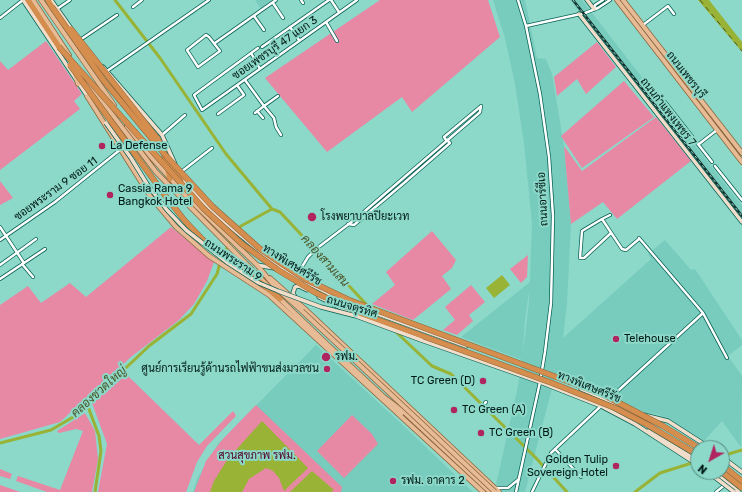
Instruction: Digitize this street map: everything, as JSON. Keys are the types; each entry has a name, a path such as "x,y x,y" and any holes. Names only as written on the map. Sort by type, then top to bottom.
{"highway":[{"name":"ทางพิเศษศรีรัช","path":"28,0 59,47 204,209 242,244 278,270 316,293 362,314 552,383 615,408 648,425 690,450"},
{"name":"ทางพิเศษศรีรัช","path":"49,0 104,80 167,157 224,217 259,248 282,264 305,279 349,300 602,394 663,426 690,444"},
{"path":"55,8 160,136 170,179"},
{"path":"59,47 88,91 194,232 216,250 248,271 280,299"},
{"path":"166,162 182,180"},
{"path":"730,473 742,483"},
{"path":"730,477 742,488"}],"main road":[{"name":"ถนนพระราม 9","path":"23,0 87,96 144,188 162,212 209,256 269,295 483,492"},
{"name":"ถนนพระราม 9","path":"33,0 68,54 156,172 328,346 384,397 423,429 490,492"},
{"name":"ถนนพระราม 9","path":"41,0 133,135 170,179 213,223 258,265 276,288 495,490 499,492"},
{"path":"587,0 594,9"},
{"name":"ถนนเพชรบุรี","path":"617,0 742,162"},
{"name":"ถนนเพชรบุรี","path":"623,0 742,153"},
{"path":"55,8 89,53 107,71 160,136 182,180"},
{"name":"ถนนกำแพงเพชร 7","path":"579,14 742,222"},
{"path":"68,54 78,84"},
{"name":"ถนนจตุรทิศ","path":"87,96 167,210 186,230 209,250 259,283 321,307 356,316 540,382 601,406 690,456"},
{"path":"119,123 118,118 122,118"},
{"path":"716,129 720,124"},
{"path":"121,149 135,144"},
{"name":"ถนนจตุรทิศ","path":"182,180 240,235 296,277 345,302 542,373 640,414 690,445"},
{"path":"258,265 285,270"},
{"path":"248,271 269,295"},
{"name":"ถนนพระราม 9","path":"265,274 296,300 495,490"},
{"path":"296,277 296,283 299,286 356,316"},
{"path":"296,300 293,289 299,286"},
{"path":"310,334 328,346"},
{"path":"338,355 344,353 346,348"},
{"path":"344,360 345,354 351,353"},
{"path":"384,397 432,446"},
{"name":"ถนนจตุรทิศ","path":"640,414 657,417 668,421 698,440"},
{"name":"ถนนจตุรทิศ","path":"634,424 690,460"},
{"path":"730,462 742,472"},
{"path":"730,474 742,483"},
{"path":"728,483 733,476"},
{"path":"718,480 734,492"},
{"path":"724,480 740,492"}],"street":[{"path":"0,18 23,0"},
{"path":"55,8 70,0"},
{"path":"133,7 142,0"},
{"path":"107,71 209,0"},
{"path":"215,43 276,0"},
{"path":"262,47 330,0 339,12"},
{"name":"ซอยเพชรบุรี 47 แยก 3","path":"251,53 194,95 194,98 203,110 357,0"},
{"name":"ถนนอาร์ซีเอ","path":"516,492 542,373 551,303 553,216 540,94 526,26 518,0"},
{"path":"594,9 596,5 603,0"},
{"path":"526,26 579,14 594,9 610,0"},
{"path":"273,3 283,18"},
{"path":"642,25 668,6 674,14"},
{"path":"80,40 117,15"},
{"path":"254,16 264,30"},
{"path":"326,22 337,41"},
{"path":"290,27 299,40"},
{"path":"206,35 215,43 219,51 198,66 187,52 187,50 206,35"},
{"path":"258,48 251,53 260,69"},
{"path":"245,80 274,118 276,127 281,134"},
{"path":"218,114 244,95 237,85"},
{"path":"263,118 256,112 278,96"},
{"path":"665,102 712,162"},
{"path":"296,277 316,249 402,181 422,167 450,143 447,140 444,137 481,106 480,112 447,140 420,164 402,181 370,212 354,225 348,224"},
{"path":"160,136 185,115"},
{"path":"699,144 716,129"},
{"path":"179,174 212,148"},
{"name":"ซอยพระราม 9 ซอย 11","path":"0,240 60,198 121,149"},
{"path":"715,166 742,200"},
{"path":"367,209 370,212"},
{"path":"610,215 582,231 580,258 584,258 611,233"},
{"path":"602,219 624,250 639,238 703,312 727,358"},
{"path":"0,227 33,277"},
{"path":"0,265 36,239"},
{"path":"0,279 45,249"},
{"path":"607,400 703,312"},
{"path":"532,492 551,452 601,406"},
{"path":"555,449 581,476"},
{"path":"495,490 508,488 519,478"},
{"path":"716,492 728,483"}],"shaded area":[{"path":"255,0 276,0 262,10"},
{"path":"493,0 525,0 537,58 546,59 552,74 564,146 571,224 567,303 563,338 651,259 648,254 665,240 691,270 695,269 742,340 742,345 728,356 742,376 741,447 722,421 705,440 702,440 669,419 657,414 644,412 556,373 525,492 503,492 496,485 518,386 522,360 461,337 530,282 532,223 524,143 515,84 505,38","holes":["529,292 529,302 523,353 525,319"]},
{"path":"570,0 582,0 742,206 742,224"},
{"path":"698,0 709,0 742,42 742,52"},
{"path":"502,275 510,285 494,298 486,288"},
{"path":"316,345 473,492 193,492 197,479 218,444"},
{"path":"262,421 308,468 284,491 279,478 273,471 266,468 249,479 242,492 210,492 214,481 227,460"},
{"path":"312,471 334,490 331,492 290,492"}],"green space":[{"path":"380,0 488,0 500,37 412,112 402,97 327,152 265,78"},
{"path":"46,41 82,94 74,101 80,109 0,170 0,61 8,70"},
{"path":"597,42 616,67 586,94 577,79 557,96 554,77"},
{"path":"624,81 654,117 582,168 561,136"},
{"path":"656,117 691,161 617,219 603,202 571,224 564,146 582,171"},
{"path":"0,181 13,198 0,205"},
{"path":"171,227 214,262 207,281 194,304 179,320 131,357 60,422 0,439 0,305 28,286 41,303 70,283 86,297"},
{"path":"432,231 456,260 452,268 442,276 451,289 413,320 372,304 395,285 386,272"},
{"path":"528,255 527,277 521,283 510,269"},
{"path":"471,285 485,302 469,315 473,321 457,335 443,330 455,320 445,307"},
{"path":"126,374 199,445 233,411 235,414 236,416 207,446 197,462 186,492 98,492 107,444 92,403"},
{"name":"สวนสุขภาพ รฟม.","path":"256,405 342,487 341,492 194,492 206,461 222,440"},
{"path":"85,413 95,431 98,459 92,492 47,492 16,481 18,476 60,490 83,431 76,429 59,433 57,431"},
{"path":"352,415 372,434 378,444 344,478 317,451"},
{"path":"0,469 12,474 10,479 0,476"},
{"path":"0,485 20,492 0,492"}],"waterway":[{"name":"คลองสามเสน","path":"115,0 160,58 226,154 272,209 280,212 366,304"},
{"name":"คลองชวดใหญ่","path":"224,254 233,234 241,226 272,209"},
{"name":"คลองชวดใหญ่","path":"0,443 51,430 75,416 149,346 191,314 217,274 220,263"},
{"name":"คลองสามเสน","path":"395,331 432,366 451,374 535,457 567,492"},
{"path":"87,404 99,436 101,451 95,492"},
{"path":"730,454 742,450"},
{"path":"635,492 660,473 690,464"}],"ferry route":[{"path":"700,0 742,51"}],"railway":[{"path":"573,0 742,216"}],"place":[{"name":"La Defense","path":"102,146"},
{"name":"Cassia Rama 9 Bangkok Hotel","path":"110,195"},
{"name":"โรงพยาบาลปิยะเวท","path":"312,217"},
{"name":"Telehouse","path":"616,339"},
{"name":"รฟม.","path":"326,357"},
{"name":"ศูนย์การเรียนรู้ด้านรถไฟฟ้าขนส่งมวลชน","path":"327,369"},
{"name":"TC Green (D)","path":"483,381"},
{"name":"TC Green (A)","path":"454,410"},
{"name":"TC Green (B)","path":"481,433"},
{"name":"Golden Tulip Sovereign Hotel","path":"616,466"},
{"name":"รฟม. อาคาร 2","path":"393,481"}]}
